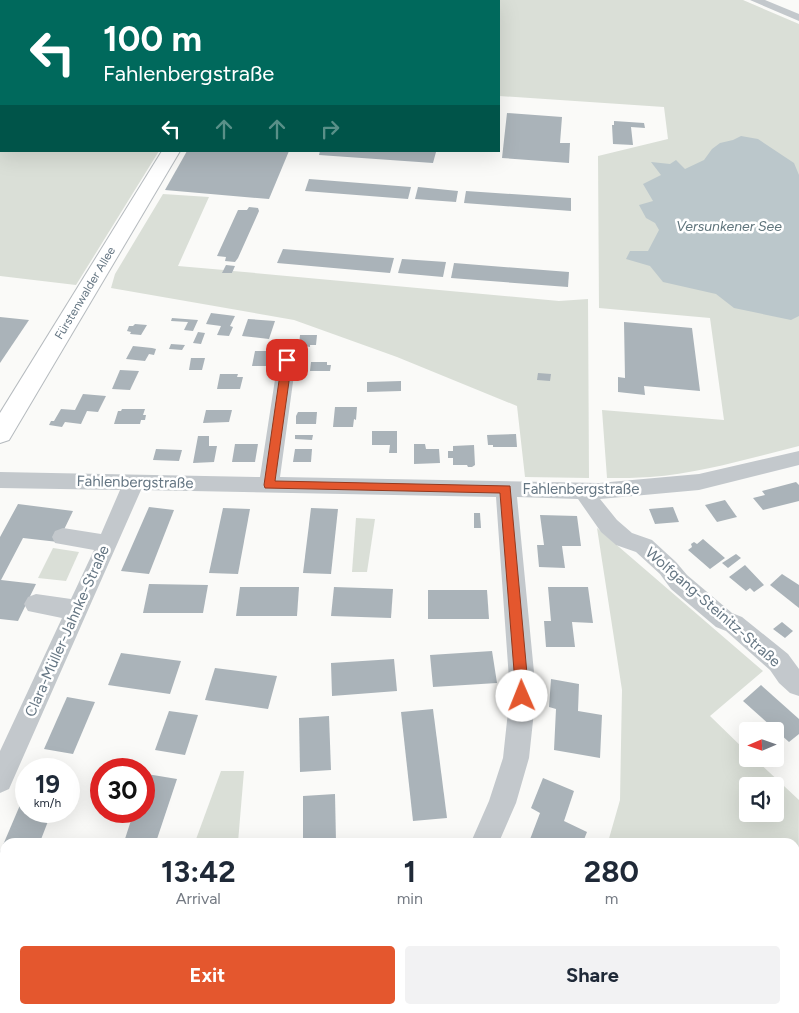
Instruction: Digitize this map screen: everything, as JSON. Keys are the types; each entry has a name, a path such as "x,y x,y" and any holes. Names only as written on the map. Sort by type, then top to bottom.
{"main road":[{"name":"Fürstenwalder Allee","path":"0,434 170,152"}],"street":[{"path":"755,0 799,18"},
{"path":"269,485 287,360"},
{"name":"Fahlenbergstraße","path":"0,480 587,491 648,488 699,482 799,458"},
{"name":"Clara-Müller-Jahnke-Straße","path":"0,780 128,499 133,481"},
{"path":"487,838 502,804 516,758 523,693 506,489"},
{"name":"Wolfgang-Steinitz-Straße","path":"587,491 588,498 609,526 624,539 644,546 668,568 679,582 724,620 734,624 778,662 799,685"},
{"path":"63,537 107,543"},
{"path":"36,604 76,610"}],"shaded area":[{"path":"500,0 743,0 799,24 799,446 688,472 650,477 607,478 602,410 724,420 710,318 599,308 598,156 668,139 664,107 500,96"},
{"path":"0,152 158,152 76,285 0,276"},
{"path":"163,194 209,197 178,266 224,270 223,273 232,273 233,271 559,301 588,299 589,478 525,477 517,406 397,357 294,320 111,288 115,274"},
{"path":"356,518 375,519 367,572 352,572"},
{"path":"597,528 763,671 710,716 739,744 739,768 765,768 774,777 739,777 739,822 784,822 784,786 799,800 799,838 609,838 620,800 622,690"},
{"path":"53,548 79,552 66,581 38,578"},
{"path":"221,771 244,771 238,838 196,838"}],"water":[{"name":"Versunkener See","path":"741,136 758,139 794,163 799,175 799,316 791,320 734,308 716,294 663,282 650,266 626,259 630,251 648,251 659,230 655,223 646,218 639,205 653,201 643,184 661,175 651,162 670,164 676,160 685,169 704,160 712,149 720,143"}],"building":[{"path":"507,113 562,117 560,143 570,143 569,163 502,158"},
{"path":"614,121 644,123 645,128 631,127 633,145 613,144 612,125 614,125"},
{"path":"186,152 289,152 269,199 165,190"},
{"path":"320,152 436,152 433,163 319,155"},
{"path":"309,179 411,187 408,199 305,191"},
{"path":"418,187 458,191 456,202 415,199"},
{"path":"466,191 571,198 571,211 464,203"},
{"path":"249,207 258,208 259,211 238,258 235,262 225,261 226,257 217,256 238,210 247,210"},
{"path":"283,249 394,258 390,273 277,263"},
{"path":"402,259 446,262 443,277 398,273"},
{"path":"454,263 569,272 568,287 451,278"},
{"path":"226,265 235,266 232,273 222,273"},
{"path":"211,313 235,316 230,326 233,327 229,336 217,335 221,326 206,324"},
{"path":"0,317 29,320 0,363"},
{"path":"172,318 198,320 193,331 184,330 188,322 171,321"},
{"path":"248,319 275,321 269,339 242,336"},
{"path":"624,322 692,328 700,391 644,386 645,395 618,392 618,377 625,378"},
{"path":"135,324 147,325 141,335 130,334 131,332 127,331 129,326"},
{"path":"198,332 205,333 201,344 193,343"},
{"path":"300,335 317,335 316,345 310,345 310,347 299,345"},
{"path":"171,344 185,345 182,350 169,349"},
{"path":"133,346 156,349 154,355 149,354 145,361 126,359"},
{"path":"255,351 269,351 266,366 252,366"},
{"path":"191,358 205,358 202,370 189,370"},
{"path":"311,362 327,362 327,365 331,365 330,371 310,371"},
{"path":"120,370 139,371 130,390 112,389"},
{"path":"538,373 551,374 550,381 537,380"},
{"path":"220,374 238,374 237,377 243,377 240,389 217,389"},
{"path":"401,381 401,391 367,392 367,382"},
{"path":"83,394 106,396 98,412 87,411 81,424 65,422 62,427 49,425 51,421 54,421 61,409 75,410"},
{"path":"335,407 357,407 356,420 354,419 353,427 333,427"},
{"path":"122,409 145,409 143,415 146,415 145,420 141,420 140,424 114,424 118,411"},
{"path":"206,410 232,410 229,422 203,423"},
{"path":"298,412 317,412 316,424 296,424"},
{"path":"372,431 397,431 397,453 389,453 390,445 372,445"},
{"path":"516,434 517,447 493,447 493,445 488,445 487,435"},
{"path":"295,435 313,435 312,440 295,439"},
{"path":"198,436 209,436 209,446 217,446 214,462 193,463"},
{"path":"235,444 258,444 255,462 232,462"},
{"path":"414,444 425,444 426,449 439,449 440,463 414,464"},
{"path":"474,445 475,465 472,467 453,465 453,458 448,458 448,451 453,451 453,446"},
{"path":"156,449 182,450 179,461 153,460"},
{"path":"295,449 312,449 311,462 293,462"},
{"path":"796,482 799,485 799,501 763,510 753,498 765,495 762,491"},
{"path":"725,500 737,517 717,522 705,505"},
{"path":"18,504 73,511 58,542 23,538 1,580 36,584 18,621 0,619 0,537"},
{"path":"149,507 174,510 149,574 121,571"},
{"path":"673,507 679,522 655,524 649,509"},
{"path":"223,508 250,509 238,574 209,573"},
{"path":"311,508 338,509 331,574 303,573"},
{"path":"474,513 480,513 481,528 474,528"},
{"path":"540,515 577,516 581,546 562,546 565,568 539,567 537,545 544,545"},
{"path":"703,539 725,558 710,569 688,550 692,547 691,544 694,542 697,544"},
{"path":"736,554 741,558 728,568 722,563"},
{"path":"745,565 764,585 754,592 750,588 746,591 729,577"},
{"path":"782,574 799,585 799,608 770,585"},
{"path":"149,584 208,585 203,613 143,613"},
{"path":"240,587 299,587 297,616 236,616"},
{"path":"334,587 393,589 391,618 331,616"},
{"path":"548,587 588,587 593,623 572,622 575,647 546,647 544,621 551,621"},
{"path":"428,590 487,590 489,619 428,619"},
{"path":"782,622 793,631 785,638 773,629"},
{"path":"492,651 497,683 433,687 430,655"},
{"path":"121,653 181,661 170,694 108,685"},
{"path":"394,659 397,691 332,696 331,663"},
{"path":"215,668 277,676 268,709 205,700"},
{"path":"551,679 579,684 578,711 602,715 600,758 554,750 556,709 549,707"},
{"path":"761,685 799,719 799,734 789,742 784,738 784,722 767,722 743,701"},
{"path":"67,697 95,702 73,754 44,749"},
{"path":"433,709 447,818 413,821 401,712"},
{"path":"169,711 198,715 185,755 155,750"},
{"path":"329,716 331,770 300,772 299,718"},
{"path":"155,775 177,779 157,838 125,838 130,823 155,823"},
{"path":"543,778 574,791 564,821 587,832 585,838 531,838 540,813 531,808"},
{"path":"335,794 336,838 303,838 303,796"},
{"path":"15,817 15,823 47,823 42,838 6,838"}],"route":[{"path":"287,360 269,485 506,489 522,670 522,696"}]}
